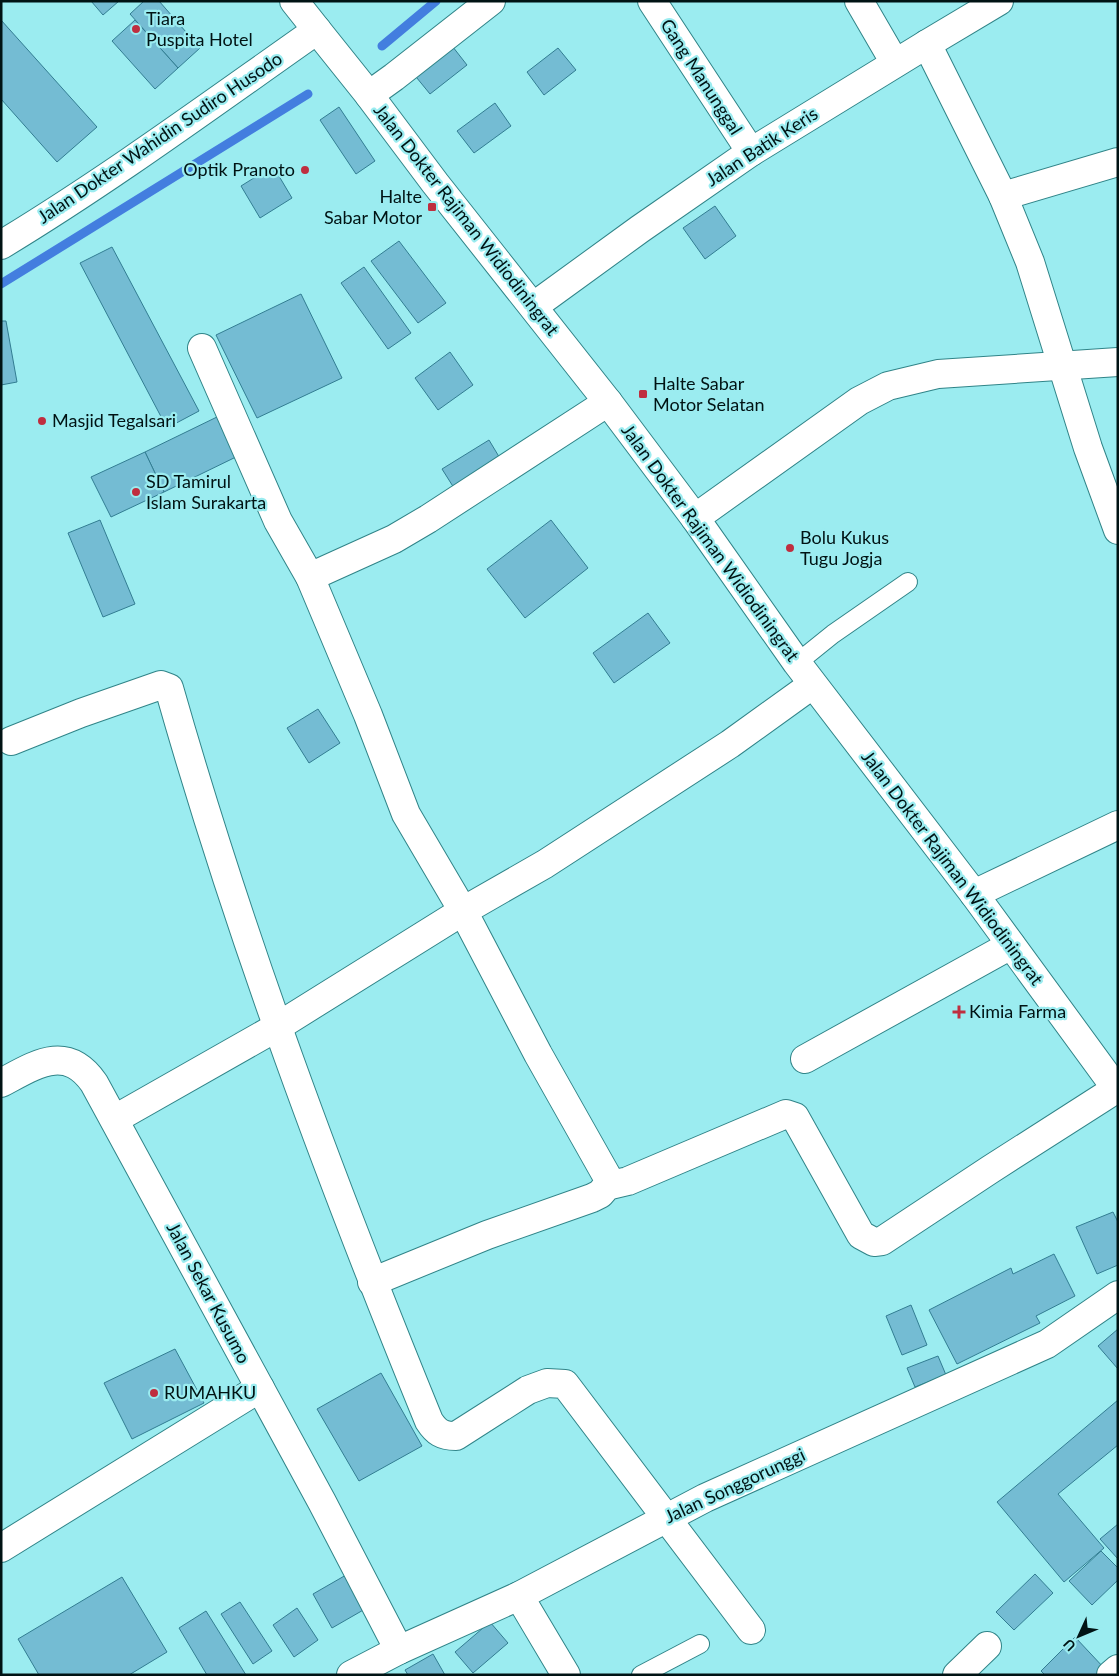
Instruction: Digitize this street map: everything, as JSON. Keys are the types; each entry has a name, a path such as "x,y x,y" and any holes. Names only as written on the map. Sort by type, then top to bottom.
{"street":[{"name":"Jalan Dokter Rajiman Widiodiningrat","path":"294,1 369,94 435,183 608,402 695,518 796,663 974,894 1117,1090"},
{"path":"369,94 394,77 491,1"},
{"name":"Gang Manunggal","path":"652,1 750,152"},
{"path":"859,1 895,63"},
{"name":"Jalan Batik Keris","path":"534,306 750,152 999,1"},
{"name":"Jalan Dokter Wahidin Sudiro Husodo","path":"1,244 136,158 317,30"},
{"path":"927,44 1003,196 1030,262 1048,314 1088,448 1118,530"},
{"path":"1003,196 1118,162"},
{"path":"202,348 278,521 310,577 368,715 406,814 463,912 538,1054 608,1178 607,1186 600,1194 592,1198 487,1235 372,1282"},
{"path":"695,518 859,401 888,386 938,374 1118,362"},
{"path":"310,577 394,539 444,509 608,402"},
{"path":"115,1119 278,1027 463,912 545,864 648,799 730,744 812,684"},
{"path":"11,742 81,713 161,685 169,688 220,852 278,1027 372,1282 429,1421 435,1430 445,1436 456,1436 528,1390 548,1383 565,1384 751,1630"},
{"path":"974,894 1118,825"},
{"path":"805,1059 1011,945"},
{"name":"Jalan Sekar Kusumo","path":"1,1083 43,1062 68,1061 76,1064 86,1072 115,1119 322,1502 399,1650"},
{"path":"607,1186 628,1181 782,1114 790,1114 795,1117 861,1235 874,1242 882,1242 991,1169 1117,1090"},
{"name":"Jalan Songgorunggi","path":"351,1675 399,1650 519,1596 667,1518 758,1473 1046,1344 1118,1295"},
{"path":"1,1548 260,1388"},
{"path":"519,1596 566,1675"},
{"path":"957,1675 987,1646"},
{"path":"1111,1675 1118,1669"}],"lane":[{"path":"796,663 833,634 908,582"},
{"path":"641,1675 700,1644"}],"building":[{"path":"91,1 119,1 103,15"},
{"path":"144,1 159,1 200,48 178,68 130,14"},
{"path":"1,20 97,127 57,162 1,99"},
{"path":"135,20 178,68 155,89 112,41"},
{"path":"449,42 467,65 430,94 412,72"},
{"path":"558,48 576,70 544,95 527,72"},
{"path":"495,103 511,126 474,153 457,131"},
{"path":"339,107 375,161 356,174 320,120"},
{"path":"273,166 292,198 260,218 241,186"},
{"path":"715,206 736,236 705,259 683,228"},
{"path":"399,241 446,303 418,323 371,261"},
{"path":"112,247 199,411 167,428 80,263"},
{"path":"364,267 411,333 388,349 341,283"},
{"path":"301,294 342,378 257,418 216,335"},
{"path":"1,321 6,321 17,382 1,385"},
{"path":"450,352 473,385 438,410 415,378"},
{"path":"219,416 238,456 164,492 145,452"},
{"path":"489,440 501,460 454,488 442,469"},
{"path":"145,452 164,492 111,517 91,477"},
{"path":"100,520 135,604 103,617 68,533"},
{"path":"551,520 588,568 525,618 487,569"},
{"path":"648,613 670,643 614,683 593,653"},
{"path":"318,709 340,743 309,763 287,728"},
{"path":"1113,1212 1118,1222 1118,1265 1097,1274 1076,1227"},
{"path":"1054,1254 1075,1296 1036,1316 1040,1323 957,1364 929,1310 1011,1268 1013,1274"},
{"path":"911,1305 927,1345 902,1355 886,1316"},
{"path":"1118,1329 1118,1369 1098,1346"},
{"name":"RUMAHKU","path":"175,1349 204,1403 132,1439 104,1383"},
{"path":"938,1356 946,1375 915,1387 907,1368"},
{"path":"381,1373 422,1446 359,1481 317,1409"},
{"path":"1118,1400 1118,1445 1058,1494 1104,1548 1064,1582 997,1502"},
{"path":"1118,1524 1118,1559 1100,1539"},
{"path":"1101,1551 1118,1568 1118,1580 1092,1605 1069,1581"},
{"path":"353,1571 372,1605 332,1628 313,1594"},
{"path":"1035,1574 1053,1593 1014,1630 996,1612"},
{"path":"122,1577 167,1652 129,1675 39,1675 18,1639"},
{"path":"240,1602 272,1651 253,1664 221,1614"},
{"path":"297,1608 318,1640 294,1657 273,1625"},
{"path":"206,1611 246,1675 207,1675 179,1628"},
{"path":"490,1622 508,1643 473,1673 455,1652"},
{"path":"1075,1637 1105,1669 1099,1675 1045,1675 1041,1671"},
{"path":"433,1654 445,1675 408,1675 405,1670"}],"waterway":[{"path":"382,46 436,1"},
{"path":"1,284 308,94"}],"place":[{"name":"Tiara Puspita Hotel","path":"136,29"},
{"name":"Optik Pranoto","path":"305,170"},
{"name":"Halte Sabar Motor","path":"432,207"},
{"name":"Halte Sabar Motor Selatan","path":"643,394"},
{"name":"Masjid Tegalsari","path":"42,421"},
{"name":"SD Tamirul Islam Surakarta","path":"136,492"},
{"name":"Bolu Kukus Tugu Jogja","path":"790,548"},
{"name":"Kimia Farma","path":"959,1012"},
{"name":"RUMAHKU","path":"154,1393"}]}
